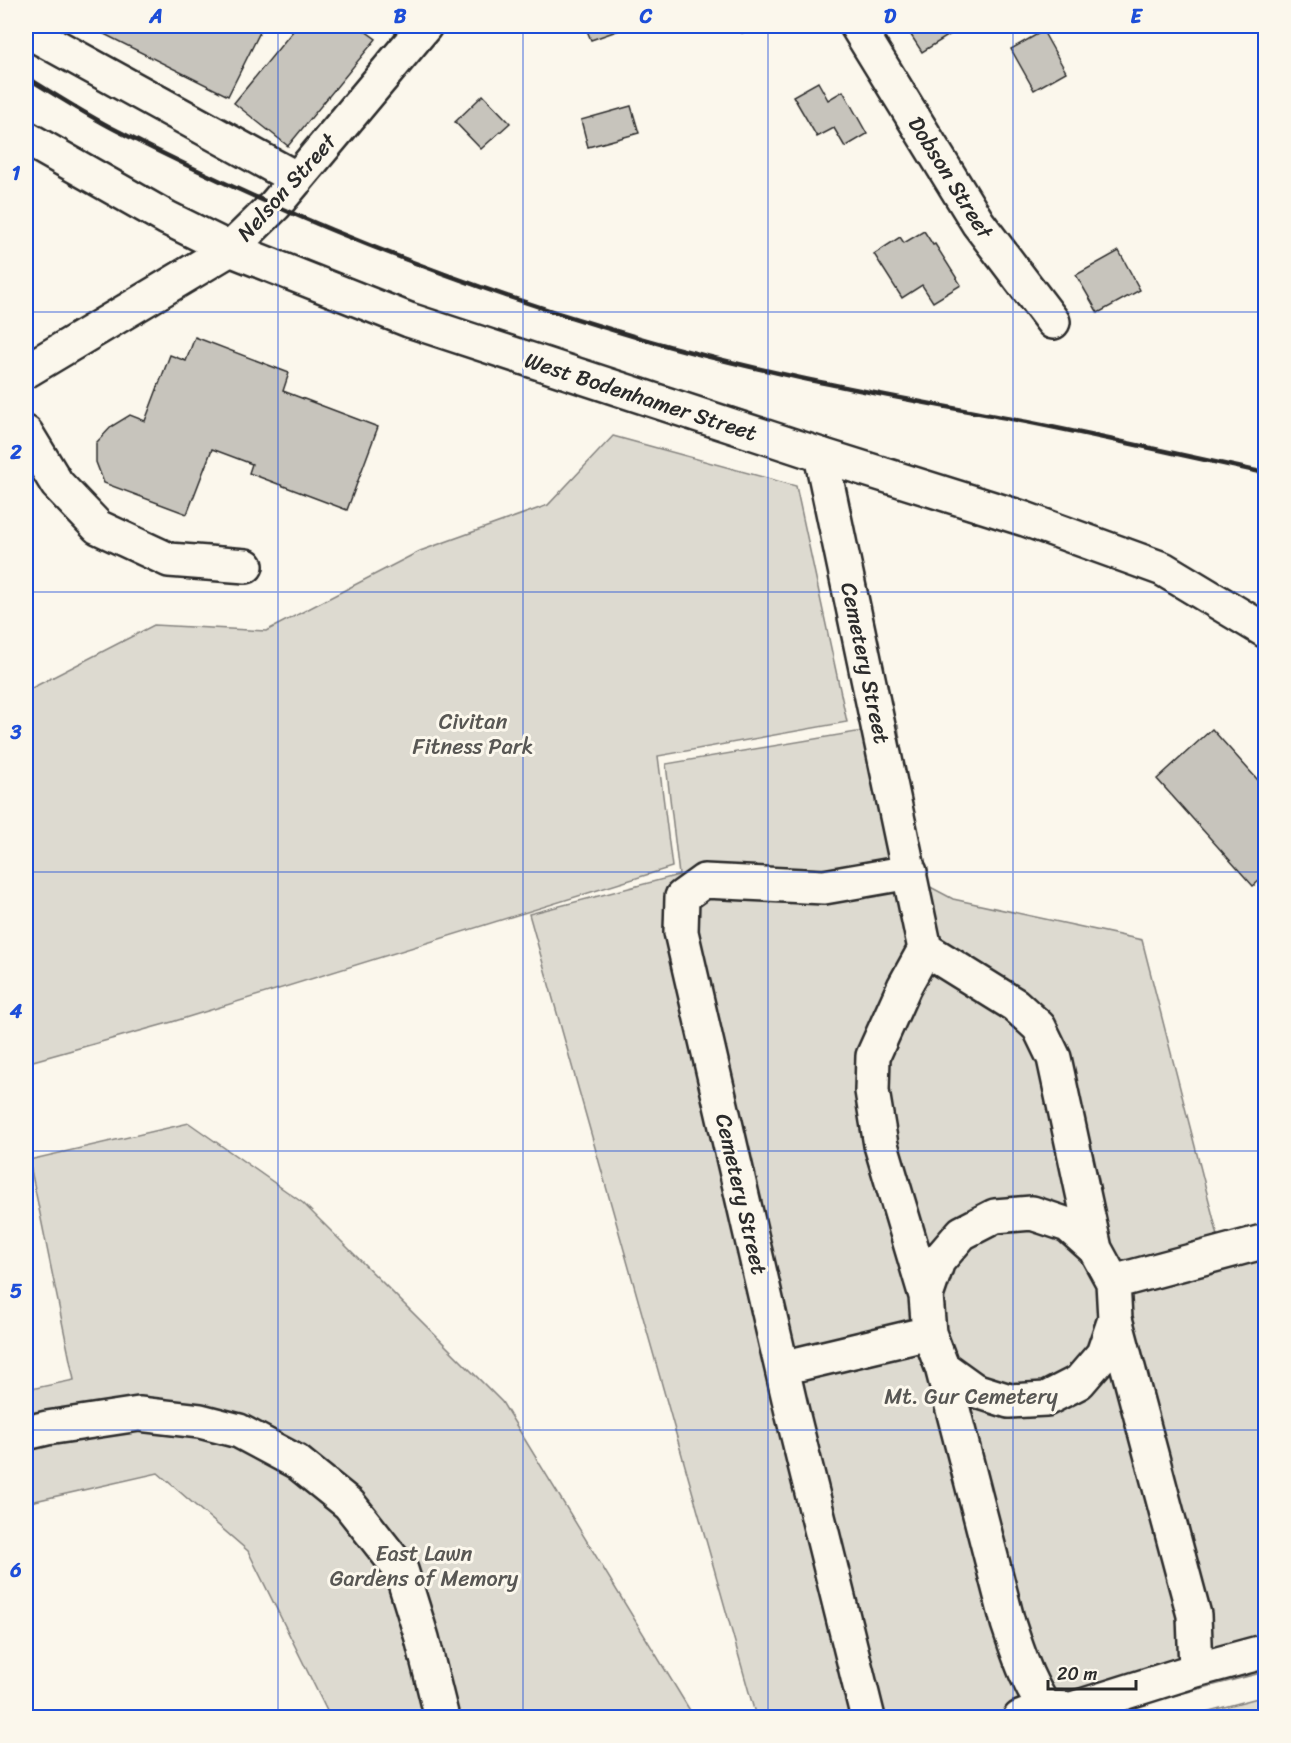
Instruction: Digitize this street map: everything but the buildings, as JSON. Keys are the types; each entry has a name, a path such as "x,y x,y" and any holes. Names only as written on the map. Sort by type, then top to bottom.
{"main road":[{"name":"Nelson Street","path":"26,371 230,249 275,205 425,26"},
{"name":"Dobson Street","path":"857,26 978,223 1053,322"},
{"path":"26,30 297,179"},
{"name":"West Bodenhamer Street","path":"26,138 167,218 230,249 409,320 821,455 1025,519 1163,569 1266,631"},
{"path":"26,433 57,484 98,527 169,560 246,566"},
{"name":"Cemetery Street","path":"821,455 925,949"},
{"name":"Cemetery Street","path":"868,1718 782,1368 681,932 682,897 704,881 824,887 910,872"},
{"path":"1196,1670 1194,1615 1115,1319 1113,1282 1095,1249 1054,1058 1039,1028 1015,1005 925,949 904,987 873,1056 872,1091 881,1145 926,1296 929,1333 942,1367 1008,1623 1040,1714 1072,1709 1196,1670 1266,1651"},
{"path":"926,1296 938,1261 962,1233 995,1216 1032,1213 1068,1225 1095,1249"},
{"path":"1113,1282 1266,1241"},
{"path":"942,1367 974,1390 1009,1401 1046,1399 1079,1382 1103,1354 1115,1319"},
{"path":"782,1368 929,1333"},
{"path":"26,1433 139,1414 200,1421 239,1431 297,1462 349,1504 401,1570 422,1638 442,1718"}],"green space":[{"name":"Civitan Fitness Park","path":"613,436 796,486 847,722 658,756 672,867 172,1022 26,1063 26,691 154,625 266,631 420,551 548,505"},
{"name":"Mt. Gur Cemetery","path":"898,725 919,881 953,899 1142,940 1218,1236 1265,1226 1265,1672 1091,1717 756,1717 529,914 679,875 666,764"},
{"name":"East Lawn Gardens of Memory","path":"189,1123 303,1203 502,1402 694,1717 330,1717 248,1551 158,1473 26,1503 26,1390 74,1380 29,1160"},
{"path":"1265,1696 1265,1717 1187,1717"}],"railway":[{"path":"26,77 116,130 238,189 425,267 552,311 667,346 769,371 1057,428 1266,473"}]}
